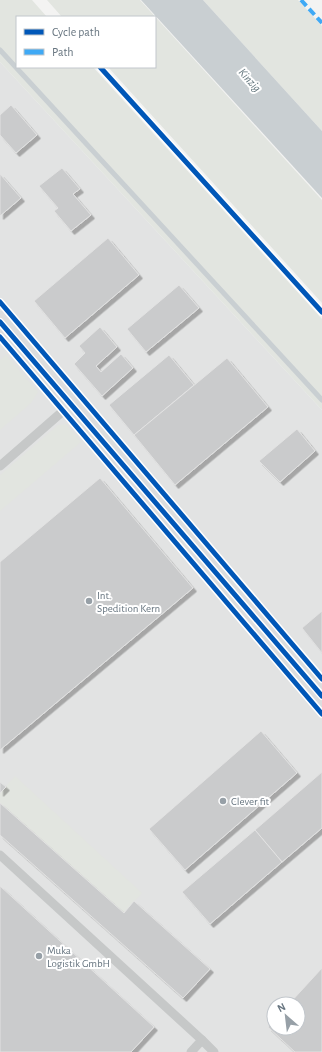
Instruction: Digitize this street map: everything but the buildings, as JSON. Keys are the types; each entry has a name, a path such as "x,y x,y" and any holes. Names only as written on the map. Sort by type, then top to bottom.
{"street":[{"path":"0,322 322,696"}],"lane":[{"path":"0,466 70,405"},
{"path":"0,855 214,1052"},
{"path":"191,1052 202,1040"}],"shaded area":[{"path":"0,0 32,0 46,16 16,16 16,68 94,68 322,319 322,410 0,62"},
{"path":"47,0 140,0 155,16 61,16"},
{"path":"203,0 298,0 322,26 322,131"},
{"path":"156,18 322,200 322,303 109,68 156,68"},
{"path":"0,62 322,410 322,1052 0,1052"},
{"path":"6,355 38,392 31,403 0,430 0,360"},
{"path":"66,424 81,442 0,511 0,475 58,425"},
{"path":"15,776 142,893 124,913 0,803 0,793"}],"water":[{"name":"Kinzig","path":"141,0 203,0 322,131 322,198 156,16"}],"waterway":[{"path":"0,50 16,67"},
{"path":"17,68 322,400"}],"marked path":[{"path":"301,0 322,23"}],"cycle path":[{"path":"101,68 322,312"},
{"path":"0,302 322,679"},
{"path":"0,322 322,696"},
{"path":"0,337 322,714"}],"place":[{"name":"Int. Spedition Kern","path":"89,601"},
{"name":"Clever fit","path":"223,801"},
{"name":"Muka Logistik GmbH","path":"39,956"}]}
